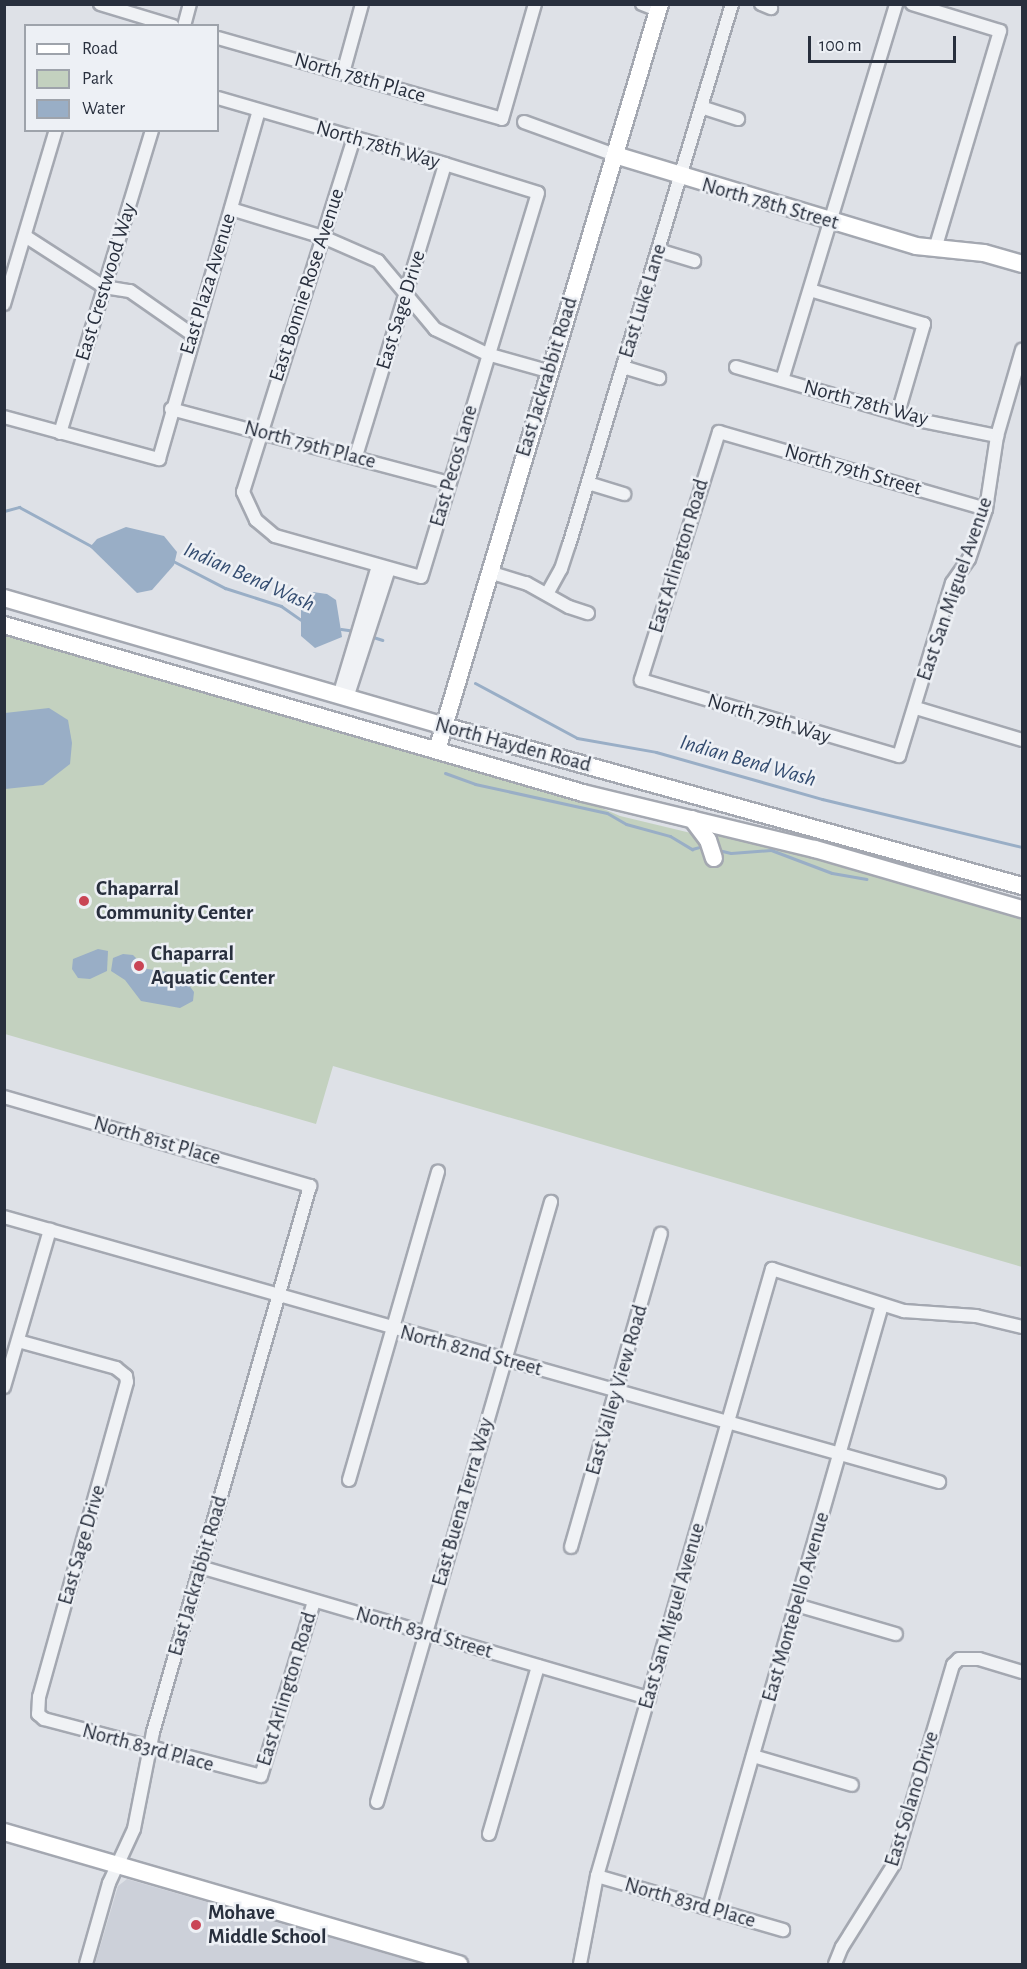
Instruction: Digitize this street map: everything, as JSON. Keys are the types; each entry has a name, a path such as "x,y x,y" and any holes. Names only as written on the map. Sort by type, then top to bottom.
{"main road":[{"name":"East Jackrabbit Road","path":"437,750 548,371 659,7"},
{"name":"North 78th Street","path":"615,155 680,178 831,222 935,249 984,253 1023,264"},
{"name":"North Hayden Road","path":"4,598 444,726 1023,886"},
{"name":"North Hayden Road","path":"4,625 437,750 846,858 1023,909"},
{"path":"692,819 708,840 714,858"},
{"path":"4,1832 458,1964"}],"street":[{"path":"100,4 166,24"},
{"path":"185,24 190,4"},
{"path":"343,74 362,4"},
{"name":"North 78th Place","path":"219,38 502,119 535,4"},
{"path":"642,4 659,7"},
{"name":"East Luke Lane","path":"547,594 561,569 588,483 732,4"},
{"path":"782,380 896,4"},
{"path":"912,4 1000,31 935,249"},
{"name":"North 78th Way","path":"219,98 538,193"},
{"path":"701,107 738,119"},
{"name":"East Plaza Avenue","path":"60,433 159,459 171,409 259,111"},
{"name":"North 78th Street","path":"524,122 615,155"},
{"path":"4,304 55,132"},
{"name":"East Crestwood Way","path":"60,433 151,132"},
{"name":"East Bonnie Rose Avenue","path":"260,432 354,138"},
{"name":"East Sage Drive","path":"356,456 446,164"},
{"name":"East Pecos Lane","path":"384,567 421,577 487,354 538,193"},
{"path":"231,209 323,237 378,261 398,281 406,298 435,329 487,354 548,371"},
{"path":"25,236 104,287 130,291 193,335"},
{"path":"658,250 694,261"},
{"path":"810,290 924,324 898,413"},
{"name":"East San Miguel Avenue","path":"899,756 916,708 952,583 969,559 986,509 997,436 1023,350"},
{"path":"623,367 659,378"},
{"name":"North 78th Way","path":"736,367 898,413 997,436"},
{"name":"North 79th Place","path":"171,409 356,456 449,483"},
{"path":"4,417 60,433"},
{"path":"260,432 243,492 256,520 275,536 384,567 343,697"},
{"name":"North 79th Street","path":"719,432 986,509"},
{"name":"East Arlington Road","path":"641,680 719,432"},
{"path":"588,483 624,494"},
{"path":"489,572 547,594 569,607 588,613"},
{"name":"North 79th Way","path":"641,680 899,756"},
{"path":"916,708 1022,737"},
{"name":"North 81st Place","path":"4,1097 310,1185"},
{"path":"349,1480 438,1172"},
{"name":"East Jackrabbit Road","path":"86,1965 109,1883 134,1829 150,1749 310,1185"},
{"name":"East Buena Terra Way","path":"377,1802 550,1202"},
{"name":"North 82nd Street","path":"4,1217 393,1330 729,1420 939,1482"},
{"path":"4,1387 50,1230"},
{"name":"East Valley View Road","path":"571,1547 662,1234"},
{"name":"East San Miguel Avenue","path":"580,1965 597,1876 772,1269 882,1305"},
{"path":"882,1305 921,1313 983,1317 1023,1327"},
{"name":"East Montebello Avenue","path":"709,1908 882,1305"},
{"name":"East Sage Drive","path":"18,1341 116,1368 126,1376 126,1389 39,1697 38,1714"},
{"name":"North 83rd Street","path":"200,1567 649,1698"},
{"name":"East Arlington Road","path":"261,1776 314,1602"},
{"path":"796,1605 896,1634"},
{"name":"East Solano Drive","path":"835,1965 842,1947 894,1864 948,1674 959,1659 979,1659 1023,1672"},
{"path":"489,1834 538,1666"},
{"name":"North 83rd Place","path":"38,1714 52,1723 261,1776"},
{"path":"753,1756 852,1785"},
{"name":"North 83rd Place","path":"597,1876 783,1930"}],"shaded area":[{"name":"Mohave Middle School","path":"127,1879 421,1964 95,1964 118,1886"}],"green space":[{"path":"4,634 590,803 620,816 695,834 739,837 1022,917 1022,1267 333,1066 316,1124 5,1034"}],"water":[{"path":"126,527 164,536 177,552 174,565 152,590 137,593 90,547 97,539"},
{"path":"313,592 327,594 336,600 342,637 315,648 301,636 301,609"},
{"path":"49,708 68,720 72,743 70,764 43,785 5,789 5,713"},
{"path":"98,949 108,951 107,971 90,979 78,978 72,969 73,959"},
{"path":"123,954 133,955 147,969 181,974 194,992 193,1001 180,1008 141,1001 125,980 111,971 113,958"}],"waterway":[{"name":"Indian Bend Wash","path":"4,511 19,507 93,547"},
{"name":"Indian Bend Wash","path":"171,560 225,588 281,606 305,623"},
{"name":"Indian Bend Wash","path":"341,629 355,631"},
{"name":"Indian Bend Wash","path":"370,636 382,640"},
{"name":"Indian Bend Wash","path":"475,683 577,738 656,752 822,799 1022,847"},
{"path":"445,773 475,784 607,813 626,824 670,836 692,849 703,846"},
{"path":"718,850 731,853 771,850 832,873 866,879"}],"place":[{"name":"Chaparral Community Center","path":"84,901"},
{"name":"Chaparral Aquatic Center","path":"139,966"},
{"name":"Mohave Middle School","path":"196,1925"}]}
